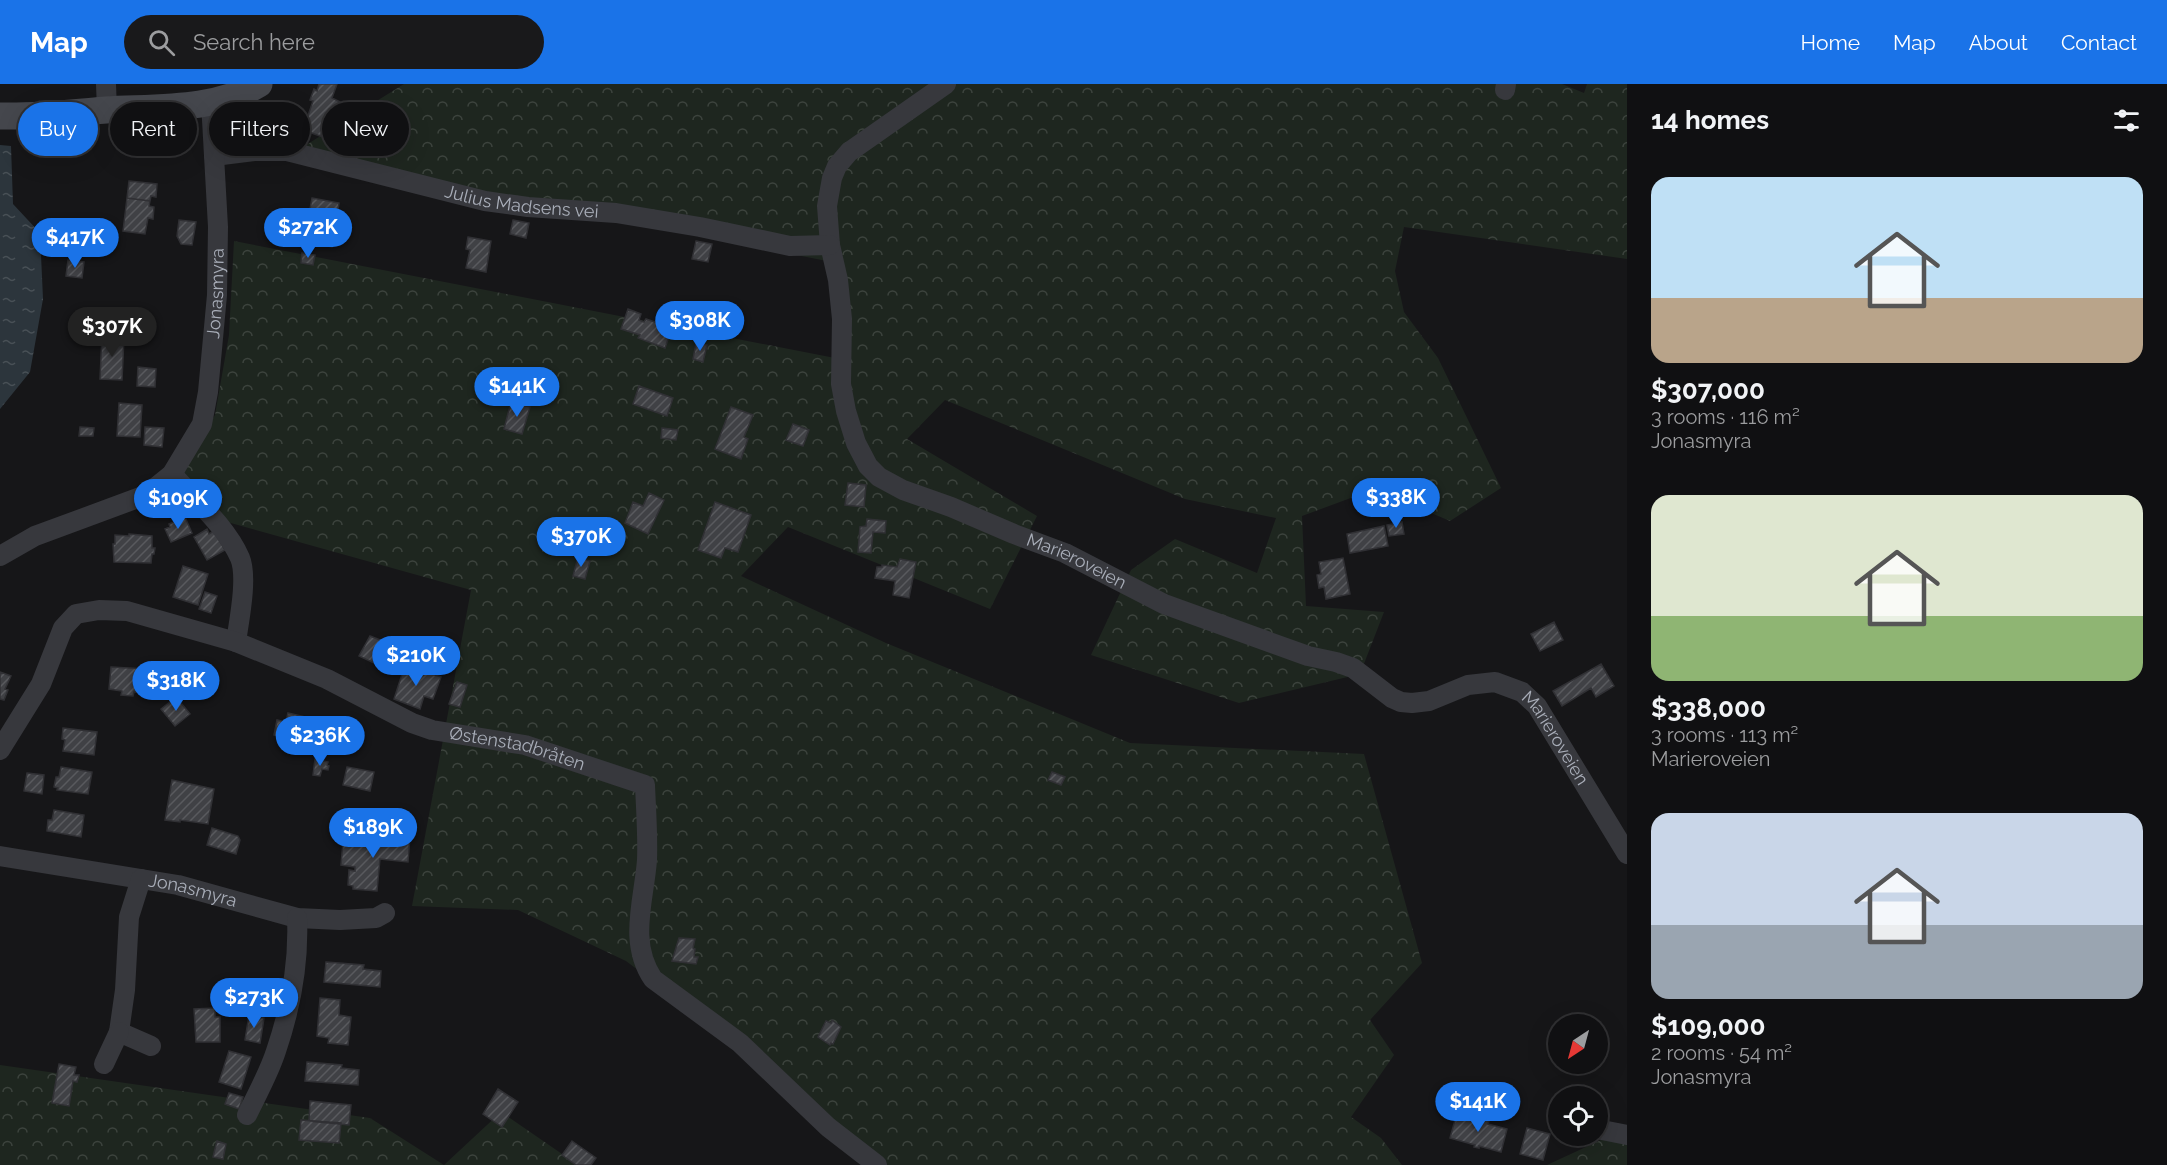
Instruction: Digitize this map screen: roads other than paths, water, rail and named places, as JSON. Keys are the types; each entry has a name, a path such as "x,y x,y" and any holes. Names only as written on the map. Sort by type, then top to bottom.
{"main road":[{"path":"211,102 232,97 259,84"},
{"path":"0,116 107,97 174,107 209,102"}],"street":[{"name":"Marieroveien","path":"946,84 849,152 837,166 829,186 827,206 830,245 838,280 842,319 840,369 842,397 856,444 868,466 879,477 903,490 1065,553 1164,604 1308,656 1345,664 1360,672 1392,698 1401,702 1412,704 1429,701 1468,685 1495,682 1521,692 1537,706 1627,854"},
{"name":"Jonasmyra","path":"0,556 35,536 146,495 172,474 202,424 208,392 217,295 218,227 214,156"},
{"name":"Julius Madsens vei","path":"306,156 485,201 638,216 790,246 830,245"},
{"path":"172,474 221,528 240,560 242,594 236,642"},
{"name":"Østenstadbråten","path":"0,750 41,684 63,628 76,614 99,610 127,611 236,642 327,679 412,723 432,730 525,745 645,785 647,858 637,930 644,966 653,979 740,1043 828,1127 877,1165"},
{"name":"Jonasmyra","path":"0,856 178,885 297,918 376,918 385,913"},
{"path":"104,1064 118,1032 125,990 129,917 141,879"},
{"path":"247,1115 276,1052 284,1025 292,983 297,918"},
{"path":"118,1032 151,1046"},
{"path":"1608,1131 1627,1135"}],"water":[{"path":"0,145 11,146 13,204 40,233 43,299 30,372 0,409"}]}
